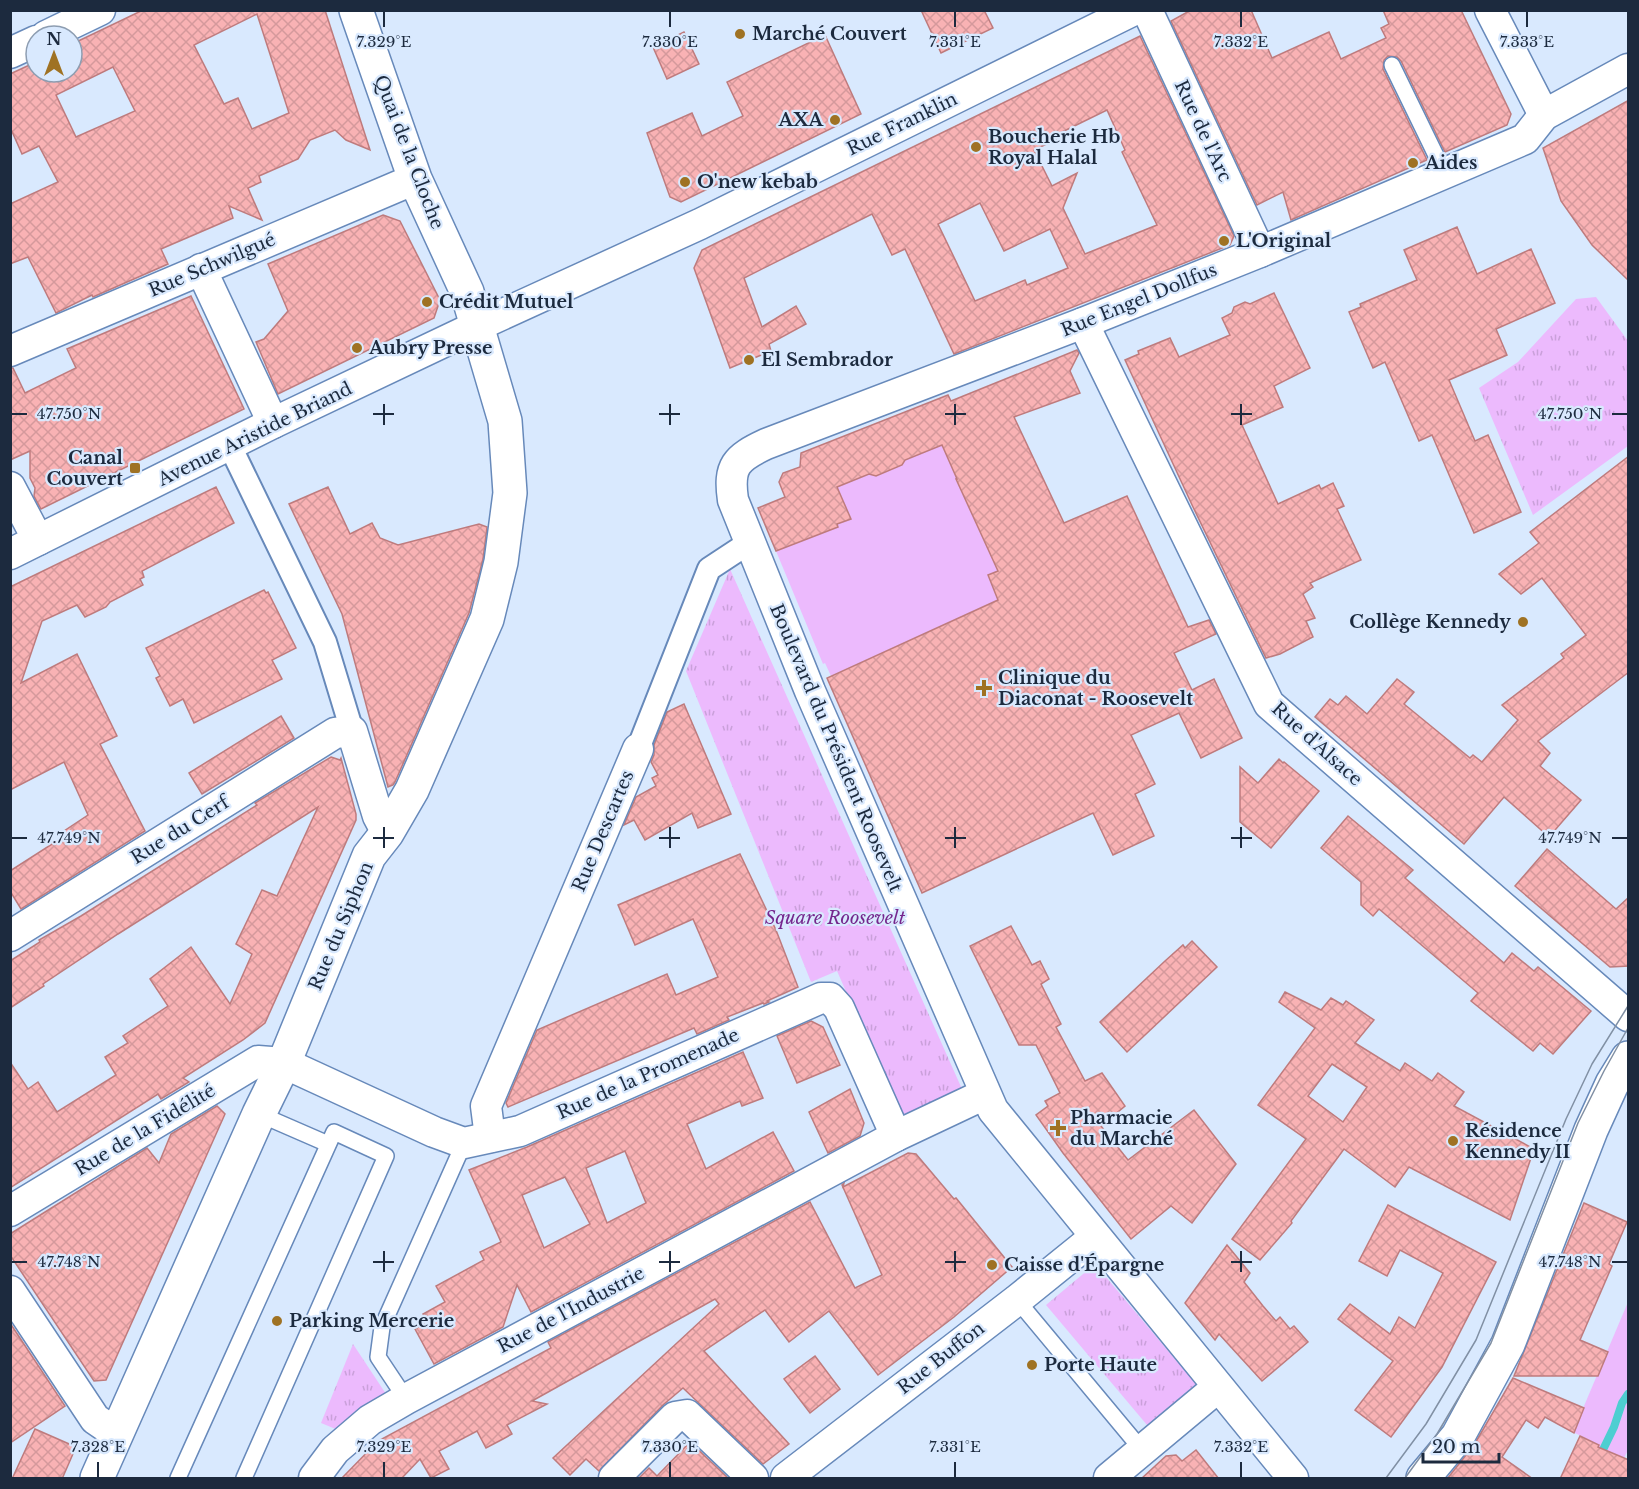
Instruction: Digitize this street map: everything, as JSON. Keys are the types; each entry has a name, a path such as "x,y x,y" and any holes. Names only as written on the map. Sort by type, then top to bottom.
{"street":[{"path":"71,24 100,10"},
{"name":"Quai de la Cloche","path":"356,10 415,180 467,292 488,321"},
{"name":"Rue Franklin","path":"629,255 700,224 1134,10"},
{"name":"Rue de l'Arc","path":"1147,10 1260,252"},
{"path":"1490,10 1544,115"},
{"name":"Rue Engel Dollfus","path":"735,465 747,453 766,444 1083,323 1445,174 1524,139 1544,115 1629,69"},
{"name":"Rue Schwilgué","path":"10,351 415,180"},
{"name":"Avenue Aristide Briand","path":"10,554 273,423 629,255"},
{"path":"201,269 273,423"},
{"name":"Rue du Siphon","path":"97,1479 259,1114 297,1070 369,856 387,833 412,790 487,619 501,562 510,493 505,421 488,321"},
{"name":"Rue d'Alsace","path":"1083,323 1269,704 1629,1016"},
{"path":"230,446 325,642 378,816 387,833"},
{"name":"Boulevard du Président Roosevelt","path":"735,465 730,481 733,500 810,691 993,1110 1293,1479"},
{"path":"10,487 38,540"},
{"name":"Rue Descartes","path":"477,1140 486,1106 638,749 709,569 750,542"},
{"name":"Rue du Cerf","path":"10,936 335,733 352,731"},
{"name":"Rue de la Promenade","path":"477,1140 520,1131 821,998 831,998 839,1008 896,1136"},
{"path":"1423,1479 1458,1436 1508,1344 1591,1130 1612,1084 1629,1058"},
{"name":"Rue de la Fidélité","path":"10,1211 258,1061 297,1070"},
{"path":"297,1070 434,1132 477,1140"},
{"path":"896,1136 985,1094"},
{"name":"Rue de l'Industrie","path":"406,1399 896,1136"},
{"name":"Rue Buffon","path":"786,1479 1017,1300 1095,1236"},
{"path":"10,1291 95,1419 117,1434"},
{"path":"1109,1479 1218,1387"},
{"path":"314,1479 335,1450 361,1427 406,1399"},
{"path":"614,1479 675,1417 687,1415 753,1479"}],"lane":[{"path":"1392,65 1445,174"},
{"path":"259,1114 328,1144"},
{"path":"178,1479 334,1132 386,1156 244,1479"},
{"path":"406,1399 378,1357 382,1327 477,1140"},
{"path":"1017,1300 1142,1450"}],"green space":[{"path":"1596,297 1628,341 1628,446 1533,515 1479,388 1518,362 1576,299"},
{"path":"942,445 997,567 1036,555 988,575 998,600 831,676 825,663 823,664 776,551 837,527 837,524 848,520 850,515 833,488 873,473 876,476 902,465 902,461"},
{"name":"Square Roosevelt","path":"730,569 962,1089 901,1117 837,971 811,982 686,671"},
{"path":"1095,1264 1196,1384 1147,1425 1046,1305"},
{"path":"1628,1302 1628,1450 1624,1458 1583,1478 1599,1445 1573,1432"},
{"path":"353,1344 388,1397 338,1430 321,1423"}],"building":[{"path":"143,10 325,10 370,150 346,140 335,130 310,140 298,159 259,176 261,182 248,188 262,220 229,206 233,218 161,249 168,264 93,297 92,295 56,313 28,257 10,264 10,204 58,182 39,146 22,154 10,127 10,74 24,68 24,84 78,84 56,95 76,137 135,111 113,67 84,81 84,38","holes":["257,14 289,113 252,129 238,98 224,104 194,45"]},
{"path":"921,10 984,10 993,28 941,53"},
{"path":"1191,10 1251,10 1272,58 1329,32 1341,59 1386,38 1381,28 1389,24 1383,10 1461,10 1511,114 1507,125 1445,152 1401,61 1397,57 1388,56 1384,60 1383,69 1427,160 1291,220 1283,192 1257,205 1171,21"},
{"path":"684,32 699,64 667,79 653,47"},
{"path":"825,35 861,114 681,202 670,197 647,133 692,113 702,136 743,116 727,82"},
{"path":"1140,36 1234,236 1230,245 954,354 905,249 892,255 872,214 744,278 762,327 796,306 806,324 769,344 771,351 730,368 694,268 702,250","holes":["1107,110 1125,150 1122,152 1157,225 1085,254 1063,208 1077,173 1052,186 1034,150 1059,138 1058,134","980,203 1004,251 1050,229 1068,268 1027,285 1025,280 975,301 938,224"]},
{"path":"1629,100 1629,281 1592,245 1561,201 1543,148"},
{"path":"383,215 400,221 440,300 434,318 278,394 256,342 264,339 288,311 268,264"},
{"path":"1457,227 1477,274 1531,249 1555,303 1496,329 1507,355 1449,380 1475,441 1488,435 1521,512 1474,533 1432,435 1419,441 1385,362 1373,368 1349,312 1361,307 1360,304 1417,280 1404,250"},
{"path":"1274,293 1310,368 1274,386 1283,407 1242,425 1278,504 1319,485 1321,489 1333,483 1344,506 1337,509 1361,560 1310,583 1313,587 1303,594 1315,618 1306,621 1313,637 1280,654 1266,658 1125,360 1139,354 1138,351 1170,338 1179,357 1230,335 1222,318 1232,313 1234,307 1245,302 1250,304"},
{"path":"191,296 244,409 41,509 34,496 35,488 30,478 30,451 10,460 10,368 13,368 25,393 76,368 67,349"},
{"name":"Clinique du Diaconat - Roosevelt","path":"1077,350 1079,353 1070,371 1080,393 1014,417 1064,523 1127,496 1188,627 1209,620 1216,634 1174,653 1192,690 1214,679 1242,738 1201,758 1179,713 1131,735 1155,784 1135,794 1154,836 1113,855 1093,813 922,893 827,678 998,600 988,575 998,571 942,445 905,460 902,465 876,476 869,474 837,487 851,519 837,524 838,527 776,551 758,508 785,497 779,482 783,473 800,467 801,453 948,395 951,401"},
{"path":"1629,456 1629,672 1538,741 1550,753 1540,766 1581,800 1549,837 1504,797 1464,844 1315,717 1330,699 1338,705 1346,696 1367,714 1397,679 1414,692 1404,704 1470,758 1473,755 1482,762 1518,720 1502,705 1564,658 1561,654 1586,635 1542,578 1521,594 1499,574 1539,543 1530,532"},
{"path":"216,487 234,523 142,571 144,577 140,579 143,585 110,602 106,607 85,617 77,605 42,621 21,683 77,654 117,736 100,744 145,831 21,909 10,891 10,871 60,839 58,835 88,815 64,762 10,790 10,587"},
{"path":"328,487 350,534 372,523 380,538 398,545 479,524 487,527 483,559 469,613 395,782 388,787 342,614 289,504"},
{"path":"264,590 268,592 296,648 272,660 282,679 194,723 183,699 170,706 156,678 160,676 146,648"},
{"path":"684,704 731,814 698,828 692,813 645,840 634,820 624,825 636,797 656,786 652,778 658,775 651,762 654,745 667,712"},
{"path":"281,716 294,738 202,794 189,773"},
{"path":"331,757 340,760 341,758 356,820 265,1023 243,1040 183,1078 189,1082 161,1099 158,1094 10,1188 10,1062 28,1089 38,1082 57,1112 116,1075 105,1057 128,1043 123,1036 168,1006 150,979 191,947 230,1004 252,954 236,944 262,890 277,896 318,807 118,934 10,1008 10,961 40,942 39,940 81,916 257,805 255,803"},
{"path":"1279,759 1319,791 1271,848 1240,822 1240,767 1258,783"},
{"path":"1348,816 1413,870 1405,878 1504,963 1512,953 1534,971 1538,967 1591,1011 1553,1054 1540,1043 1533,1051 1471,1001 1478,993 1379,909 1373,916 1361,905 1361,882 1321,848"},
{"path":"1547,849 1616,909 1629,897 1629,966 1610,967 1515,886"},
{"path":"740,854 776,930 798,987 767,1001 769,1002 727,1017 729,1020 697,1034 694,1028 508,1107 506,1103 537,1030 667,974 676,995 718,977 693,919 635,945 618,905"},
{"path":"1011,926 1032,965 1040,961 1049,979 1041,984 1061,1024 1056,1027 1085,1081 1102,1073 1125,1106 1101,1126 1128,1160 1194,1110 1236,1164 1192,1223 1171,1206 1131,1239 1036,1115 1048,1106 1045,1101 1060,1093 1036,1045 1019,1045 970,946"},
{"path":"1192,941 1217,967 1127,1052 1100,1022 1183,945 1185,948"},
{"path":"1285,992 1321,1010 1331,998 1343,1005 1346,1001 1374,1020 1355,1043 1400,1071 1405,1063 1432,1081 1438,1073 1464,1092 1454,1106 1534,1149 1510,1220 1409,1167 1395,1187 1344,1149 1291,1221 1292,1223 1260,1260 1232,1239 1306,1139 1258,1105 1315,1028 1279,1002","holes":["1332,1064 1367,1087 1343,1122 1308,1096"]},
{"path":"811,1021 823,1027 840,1065 797,1083 777,1036"},
{"path":"743,1052 763,1098 742,1106 740,1101 687,1124 706,1169 773,1132 794,1171 531,1312 517,1285 503,1327 434,1364 415,1329 428,1322 423,1314 445,1302 436,1286 484,1260 480,1252 501,1242 469,1170 527,1147","holes":["625,1151 646,1203 607,1223 586,1168","565,1177 590,1224 544,1248 522,1195"]},
{"path":"850,1089 864,1123 860,1136 828,1153 809,1112"},
{"path":"217,1106 225,1114 192,1188 106,1380 94,1381 10,1255 10,1234 147,1148 159,1163 171,1134"},
{"path":"908,1153 916,1154 954,1199 956,1198 1012,1267 954,1317 878,1375 829,1311 789,1342 765,1310 704,1351 789,1444 763,1464 683,1388 663,1405 599,1471 586,1459 570,1475 553,1458 719,1304 715,1299 532,1401 547,1404 507,1425 512,1434 503,1439 486,1448 477,1431 439,1451 449,1469 431,1478 420,1459 401,1479 341,1479 378,1441 551,1348 548,1342 810,1202 855,1288 882,1275 842,1185 844,1183 843,1187"},
{"path":"1584,1203 1627,1222 1609,1264 1612,1266 1580,1340 1608,1352 1598,1376 1514,1376"},
{"path":"1388,1205 1496,1262 1442,1367 1391,1437 1355,1410 1393,1361 1338,1319 1350,1304 1390,1334 1399,1317 1415,1328 1443,1273 1400,1250 1387,1276 1359,1261"},
{"path":"1227,1245 1250,1273 1244,1282 1263,1306 1276,1321 1280,1317 1290,1329 1294,1326 1308,1342 1262,1381 1219,1334 1215,1340 1185,1303"},
{"path":"10,1323 65,1406 10,1443"},
{"path":"815,1356 840,1389 810,1413 784,1379"},
{"path":"1513,1378 1584,1408 1574,1433 1545,1417 1538,1428 1526,1420 1502,1457 1533,1479 1447,1479 1474,1445"},
{"path":"35,1429 76,1447 62,1479 12,1479"},
{"path":"1580,1436 1599,1445 1598,1447 1629,1460 1629,1479 1560,1479"},
{"path":"690,1442 729,1479 638,1479 649,1468 657,1476"},
{"path":"1196,1450 1219,1479 1141,1479 1166,1456 1176,1455 1182,1461"}],"waterway":[{"path":"1599,1458 1628,1394"}],"tram line":[{"path":"1386,1478 1426,1424 1476,1340 1566,1119 1592,1064 1628,1006"},
{"path":"1405,1478 1437,1434 1491,1343 1578,1123 1628,1028"}],"place":[{"name":"Marché Couvert","path":"740,34"},
{"name":"AXA","path":"835,120"},
{"name":"Boucherie Hb Royal Halal","path":"976,147"},
{"name":"Aides","path":"1413,163"},
{"name":"O'new kebab","path":"685,182"},
{"name":"L'Original","path":"1224,241"},
{"name":"Crédit Mutuel","path":"427,302"},
{"name":"Aubry Presse","path":"357,348"},
{"name":"El Sembrador","path":"749,360"},
{"name":"Canal Couvert","path":"135,468"},
{"name":"Collège Kennedy","path":"1523,622"},
{"name":"Clinique du Diaconat - Roosevelt","path":"984,688"},
{"name":"Pharmacie du Marché","path":"1058,1128"},
{"name":"Résidence Kennedy II","path":"1453,1141"},
{"name":"Caisse d'Épargne","path":"992,1265"},
{"name":"Parking Mercerie","path":"277,1321"},
{"name":"Porte Haute","path":"1032,1365"}]}
